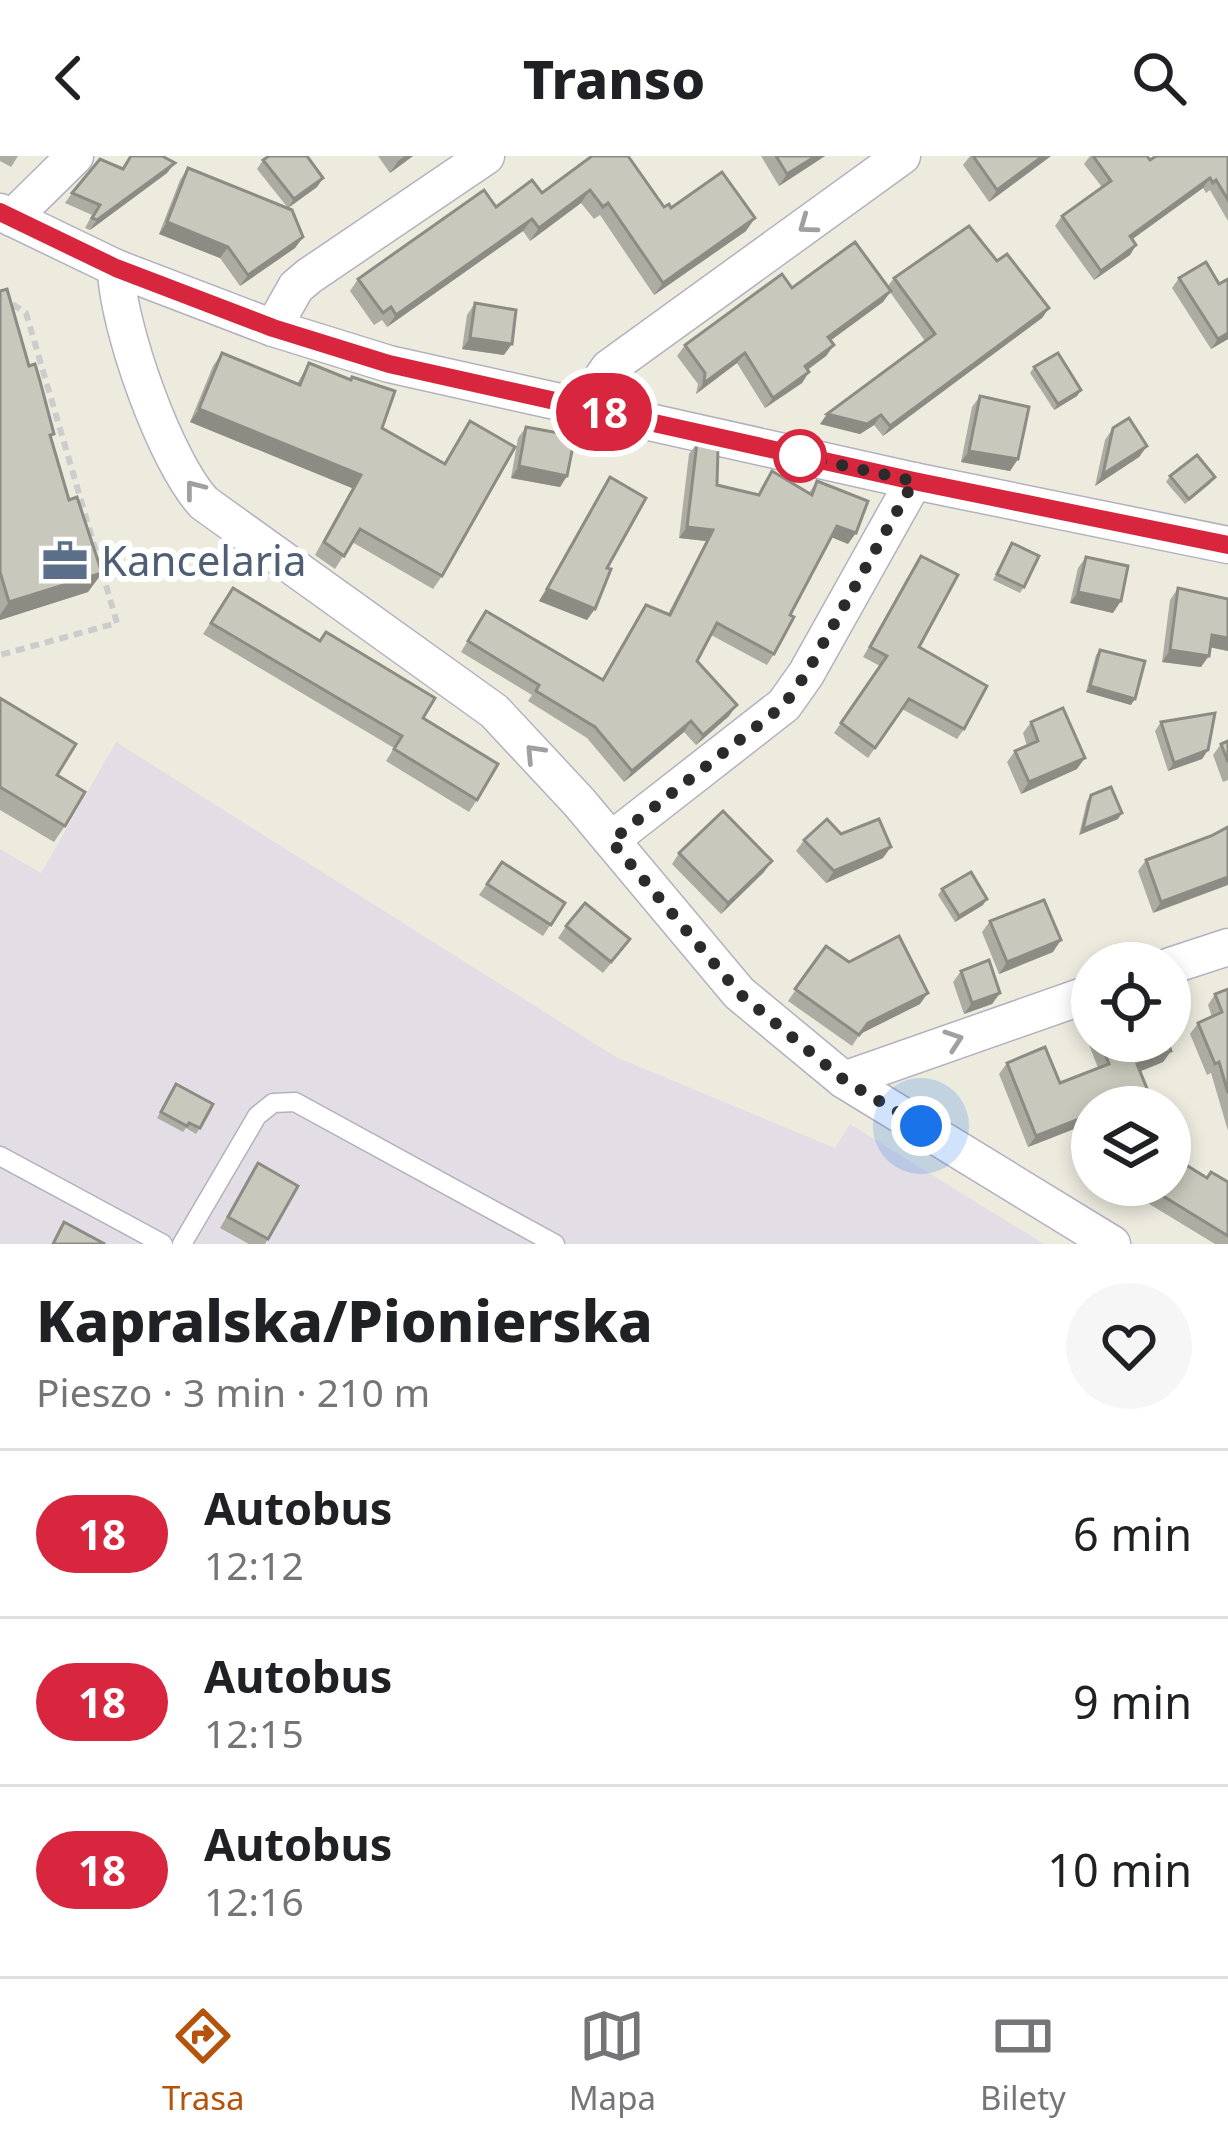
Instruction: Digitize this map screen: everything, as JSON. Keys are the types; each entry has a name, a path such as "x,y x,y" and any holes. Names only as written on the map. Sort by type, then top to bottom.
{"street":[{"path":"75,156 6,215 116,268 273,328 389,364 590,410 1228,545"},
{"path":"273,328 296,287 309,276 486,156"},
{"path":"590,410 593,391 610,368 902,156"},
{"path":"116,268 127,334 178,467 192,490 259,546 385,630 494,711 739,993 844,1080 1112,1244"},
{"path":"611,841 784,705 914,481"},
{"path":"1191,960 1228,947"},
{"path":"844,1080 1071,1000"}],"lane":[{"path":"182,1244 257,1116 273,1103 296,1102 555,1244"},
{"path":"0,1156 163,1244"}],"path":[{"path":"0,296 26,314 117,623 0,655"},
{"path":"22,338 30,326"}],"shaded area":[{"path":"116,742 616,1057 835,1148 850,1124 1044,1244 0,1244 0,849 41,873"}],"building":[{"path":"131,156 162,156 175,163 97,220 92,218 100,205 72,193 100,159 123,169"},
{"path":"307,156 323,178 294,199 263,160"},
{"path":"592,156 628,156 664,207 669,204 671,208 722,172 755,218 663,283 608,203 603,207 590,190 539,228 532,219 396,315 391,307 383,313 358,279 484,190 496,207 532,180 542,193"},
{"path":"776,156 816,156 787,174"},
{"path":"973,156 1043,156 997,190"},
{"path":"1093,156 1147,156 1150,160 1156,156 1228,156 1228,200 1210,178 1130,236 1136,245 1101,271 1062,216 1111,181"},
{"path":"188,168 292,210 303,237 248,275 228,247 167,222"},
{"path":"969,226 997,261 1007,254 1049,308 890,426 881,415 867,424 827,414 935,334 894,278"},
{"path":"855,242 891,291 828,337 834,345 805,366 809,372 773,398 745,353 704,383 705,373 685,345 782,274 792,288"},
{"path":"1206,262 1219,284 1228,279 1228,333 1218,339 1179,278"},
{"path":"7,289 29,366 35,364 40,381 69,500 77,497 102,573 9,602 0,572 0,291"},
{"path":"475,303 516,310 512,344 470,338"},
{"path":"222,353 300,385 309,363 395,391 382,428 445,464 470,421 515,447 442,576 360,529 344,556 324,542 361,475 199,409"},
{"path":"1058,353 1081,390 1058,404 1034,367"},
{"path":"980,396 1029,407 1018,459 969,451"},
{"path":"1129,418 1147,446 1103,474 1113,428"},
{"path":"526,427 575,436 567,476 519,466"},
{"path":"697,443 718,448 717,485 759,495 772,471 812,495 817,481 868,501 856,533 837,526 774,654 717,623 697,661 737,705 703,735 691,721 632,771 595,727 468,641 486,611 603,680 646,605 670,615 713,530 687,527"},
{"path":"1197,455 1215,477 1189,499 1170,476"},
{"path":"610,477 646,498 607,568 611,569 595,609 547,589"},
{"path":"1012,543 1039,556 1024,587 997,574"},
{"path":"921,556 958,575 919,647 987,686 964,729 909,699 875,748 841,723 887,656 870,647"},
{"path":"1086,557 1128,566 1121,601 1078,592"},
{"path":"233,588 320,641 326,632 435,698 423,718 498,764 477,800 394,749 402,736 211,623"},
{"path":"1178,588 1228,599 1228,638 1212,635 1209,656 1170,650"},
{"path":"1100,650 1145,661 1135,699 1090,686"},
{"path":"0,698 76,744 57,775 85,792 65,826 0,787"},
{"path":"1063,708 1085,758 1029,782 1015,751 1038,741 1031,722"},
{"path":"1215,713 1208,750 1174,763 1161,722"},
{"path":"1111,787 1122,813 1083,829 1091,795"},
{"path":"723,811 772,861 728,903 679,853"},
{"path":"827,819 841,834 879,819 891,847 834,871 804,840"},
{"path":"1228,827 1228,877 1161,902 1146,860"},
{"path":"502,862 565,903 551,925 487,884"},
{"path":"971,872 987,899 959,916 942,889"},
{"path":"1044,900 1061,940 1007,962 990,921"},
{"path":"585,903 630,939 611,962 566,926"},
{"path":"899,936 928,993 868,1023 859,1035 795,989 826,946 849,962"},
{"path":"989,960 1000,993 972,1003 961,971"},
{"path":"1228,989 1228,1093 1219,1062 1215,1064 1198,1023 1222,1012 1215,994"},
{"path":"1045,1047 1060,1083 1109,1064 1142,1062 1137,1064 1146,1086 1071,1086 1071,1122 1036,1136 1007,1063"},
{"path":"176,1084 213,1104 200,1128 161,1112"},
{"path":"258,1163 298,1186 268,1239 228,1217"},
{"path":"1191,1168 1207,1178 1211,1172 1228,1182 1228,1236 1179,1206 1191,1206"},
{"path":"64,1222 105,1244 53,1244"}],"bus line":[{"name":"18","path":"0,212 116,268 273,328 389,364 914,481 1228,545"}],"place":[{"name":"Kancelaria","path":"65,561"}],"route":[{"path":"800,456 914,481 784,705 611,841 739,993 844,1080 921,1126"}]}
